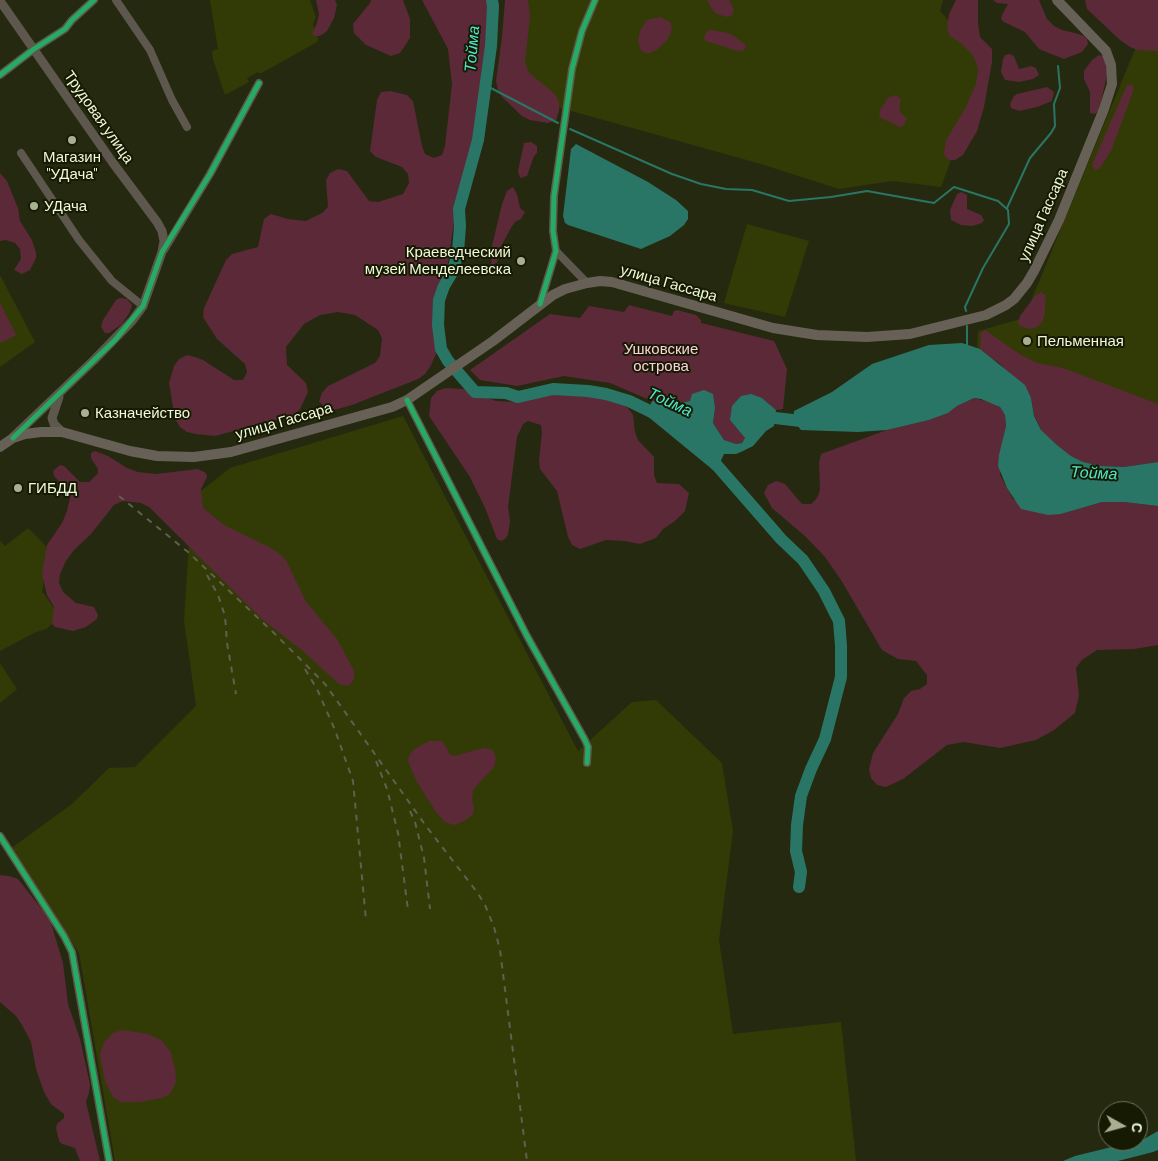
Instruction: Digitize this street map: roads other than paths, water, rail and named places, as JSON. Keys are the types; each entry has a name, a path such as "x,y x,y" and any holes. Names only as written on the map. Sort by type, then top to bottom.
{"main road":[{"name":"улица Гассара","path":"13,438 41,432 62,432 146,454 171,457 205,456 231,452 392,406 406,400 480,350 540,304 565,289 587,282 612,282 791,331 848,336 867,337 910,334 986,315 1006,305 1027,283 1058,222 1104,109 1112,84 1111,64 1106,52 1058,0"},
{"path":"0,447 13,438"}],"street":[{"path":"0,75 34,49 65,29 94,0"},
{"path":"116,0 150,50 172,100 187,127"},
{"path":"540,304 556,251 553,231 554,196 572,69 582,31 595,0"},
{"name":"Трудовая улица","path":"0,1 158,222 164,241 162,252"},
{"path":"13,438 115,340 142,306 162,252 214,165 259,83"},
{"path":"21,153 79,240 112,281 142,306"},
{"path":"556,251 587,282"},
{"path":"61,393 55,404 52,418 54,424 62,432"},
{"path":"406,400 527,636 585,740 588,747 587,763"},
{"path":"0,836 3,847 64,936 72,952 109,1161"}],"water":[{"path":"576,144 648,182 676,200 688,211 688,219 684,225 670,236 641,249 565,223 563,216 571,149"},
{"path":"962,343 980,349 1025,385 1031,398 1034,416 1041,430 1071,456 1083,462 1101,466 1124,467 1158,462 1158,506 1124,502 1102,502 1061,514 1048,515 1021,509 1007,488 998,466 1006,426 1005,415 1000,407 981,399 974,398 957,406 948,413 929,420 887,430 858,432 801,430 793,420 794,411 832,392 872,364 929,345"},
{"path":"704,390 713,394 715,408 713,423 724,440 736,444 742,443 745,438 730,420 732,406 741,396 751,394 762,398 776,410 774,426 766,431 753,446 736,454 724,454 718,467 713,470 646,415 652,401 680,403 690,401 692,394"},
{"path":"1158,1131 1158,1150 1118,1161 1063,1161 1098,1150 1148,1151 1148,1137"}],"waterway":[{"name":"Тойма","path":"492,0 491,46 478,140 459,209 458,252 453,271 444,286 439,300 438,325 441,349 448,361 475,392 506,393 518,397 553,389 588,391 629,401 662,417"},
{"path":"1007,208 1030,158 1055,126 1054,104 1060,88 1058,66"},
{"path":"485,85 558,123"},
{"path":"570,129 672,174 701,184 726,189 752,190 789,201 867,191 934,203 954,187 998,201 1008,210 1009,224 983,268 965,307 966,311"},
{"path":"967,326 967,347"},
{"name":"Тойма","path":"761,425 767,417 809,422"},
{"path":"707,454 781,539 803,560 824,591 839,621 841,677 825,739 801,796 796,851 801,872 799,887"}],"railway":[{"path":"119,496 188,552 325,684 485,905 494,927 500,950 527,1161"},
{"path":"207,575 218,595 225,616 227,643 236,694"},
{"path":"305,669 317,689 335,730 353,781 366,920"},
{"path":"376,761 387,789 398,833 408,910"},
{"path":"410,811 415,822 424,858 430,909"}],"place":[{"name":"Магазин \"УДача\"","path":"72,140"},
{"name":"УДача","path":"34,206"},
{"name":"Краеведческий музей Менделеевска","path":"521,261"},
{"name":"Пельменная","path":"1027,341"},
{"name":"Казначейство","path":"85,413"},
{"name":"ГИБДД","path":"18,488"}],"park label":[{"name":"Ушковские острова","path":"661,358"}]}
